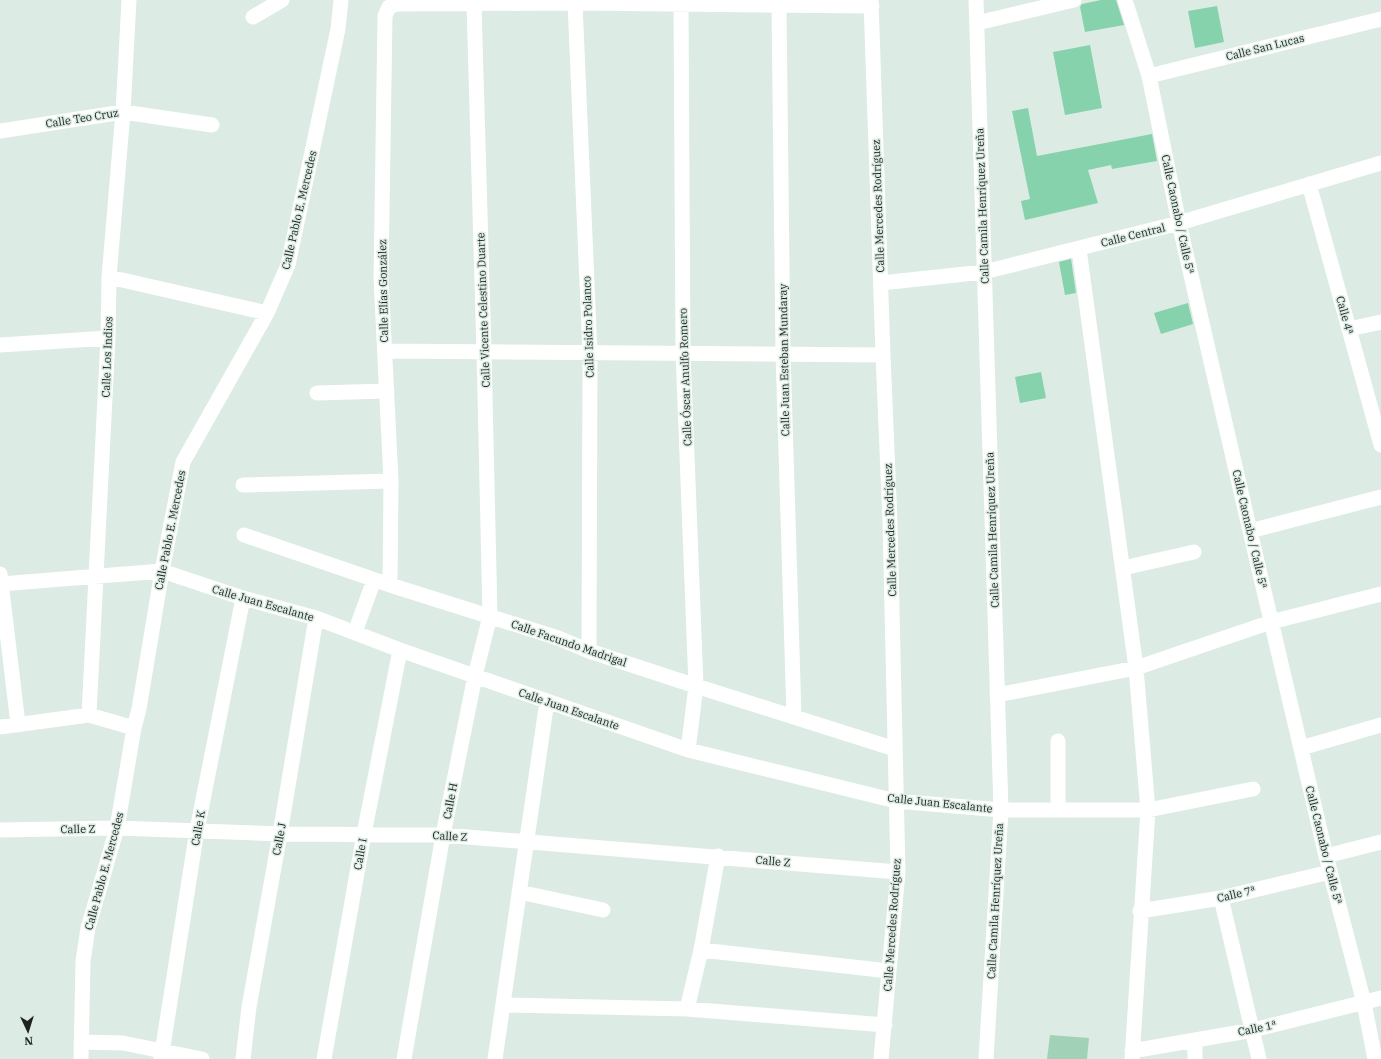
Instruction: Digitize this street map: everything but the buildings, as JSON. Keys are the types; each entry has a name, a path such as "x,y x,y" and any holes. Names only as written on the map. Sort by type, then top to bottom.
{"street":[{"name":"Calle Los Indios","path":"89,715 108,338 109,277 124,112 129,0"},
{"path":"253,17 282,0"},
{"name":"Calle Pablo E. Mercedes","path":"81,1059 80,1042 83,961 88,928 118,828 134,728 139,709 162,571 183,462 267,313 288,265 338,29 341,0"},
{"name":"Calle Camila Henríquez Ureña","path":"976,0 1001,810 986,1059"},
{"path":"977,23 1074,0"},
{"name":"Calle Caonabo / Calle 5ª","path":"1125,0 1149,76 1179,223 1326,856 1364,1003 1375,1059"},
{"path":"474,4 513,1 681,4 711,2 779,4 795,2 871,3"},
{"name":"Calle Isidro Polanco","path":"575,3 590,353 589,651"},
{"name":"Calle Mercedes Rodríguez","path":"871,3 881,283 882,355 890,522 898,872 881,1059"},
{"name":"Calle Elías González","path":"390,585 391,481 381,278 386,16 389,7 397,4 474,4"},
{"name":"Calle Vicente Celestino Duarte","path":"474,4 490,616"},
{"name":"Calle Óscar Anulfo Romero","path":"681,4 683,353 696,686 688,750"},
{"name":"Calle Juan Esteban Mundaray","path":"779,4 783,353 794,716"},
{"name":"Calle San Lucas","path":"1149,76 1381,19"},
{"name":"Calle Teo Cruz","path":"0,131 124,112 212,125"},
{"name":"Calle Central","path":"881,283 984,272 1179,223 1381,163"},
{"name":"Calle 4ª","path":"1309,184 1381,445"},
{"path":"1079,249 1136,668 1148,810 1140,911 1132,1055"},
{"path":"109,277 267,313"},
{"path":"1349,329 1381,322"},
{"path":"0,345 108,338"},
{"path":"385,351 783,353 882,355"},
{"path":"317,393 387,391"},
{"path":"243,486 391,481"},
{"path":"1250,531 1381,497"},
{"name":"Calle Facundo Madrigal","path":"244,535 374,580 558,638 589,651 895,749"},
{"path":"1122,568 1194,552"},
{"name":"Calle Juan Escalante","path":"0,580 97,577 162,571 243,598 316,618 400,650 688,750 896,801 1001,810 1148,810 1253,789"},
{"path":"0,580 18,724"},
{"path":"355,632 374,580"},
{"path":"997,695 1136,668 1271,622 1381,594"},
{"name":"Calle K","path":"162,1055 197,830 243,598"},
{"name":"Calle H","path":"404,1059 443,835 474,676 490,616"},
{"name":"Calle J","path":"243,1059 249,1007 316,618"},
{"name":"Calle I","path":"324,1059 364,834 400,650"},
{"path":"495,1059 547,701"},
{"path":"0,726 89,715 134,728"},
{"path":"1301,748 1381,725"},
{"path":"1058,741 1058,810"},
{"name":"Calle Z","path":"0,830 118,828 280,834 443,835 718,856 898,872"},
{"path":"1326,856 1381,842"},
{"path":"687,1009 701,950 718,856"},
{"name":"Calle 7ª","path":"1140,911 1221,898 1330,872"},
{"path":"519,892 603,910"},
{"path":"1221,898 1259,1059"},
{"path":"701,950 890,971"},
{"name":"Calle 1ª","path":"1132,1055 1195,1040 1253,1030 1381,998"},
{"path":"504,1005 687,1009 885,1025"},
{"path":"1195,1040 1195,1059"},
{"path":"80,1042 123,1043 162,1055 202,1059"}],"green space":[{"path":"1050,1035 1089,1038 1087,1059 1047,1059"}]}
